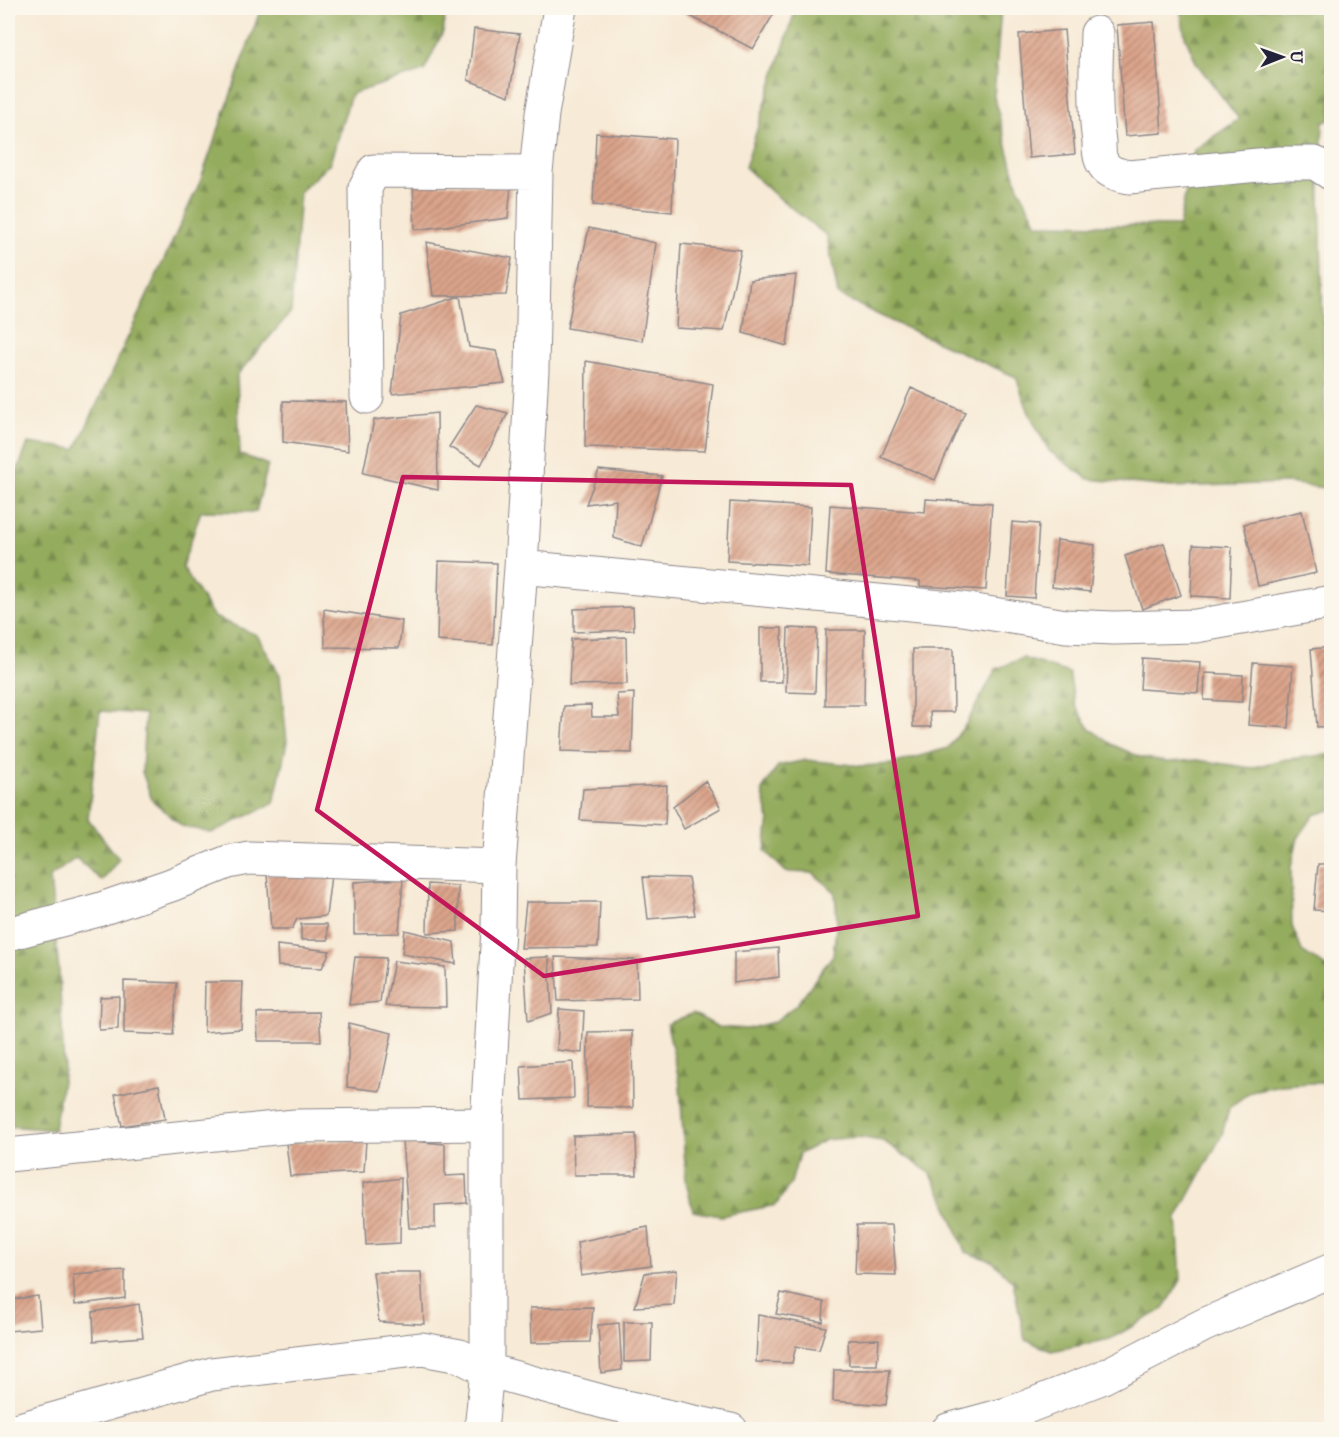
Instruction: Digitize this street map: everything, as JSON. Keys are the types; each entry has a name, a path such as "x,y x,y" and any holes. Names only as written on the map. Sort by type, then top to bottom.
{"street":[{"path":"481,1430 487,1370 487,1124 498,927 499,866 521,567 532,370 536,172 542,114 560,8"},
{"path":"1098,33 1095,87 1099,147 1104,166 1113,173 1129,177 1280,163 1315,163 1332,174"},
{"path":"367,397 365,188 374,171 536,172"},
{"path":"521,567 952,608 1066,626 1102,628 1196,626 1332,602"},
{"path":"8,934 98,910 171,885 228,861 249,858 499,866"},
{"path":"8,1155 295,1126 487,1124"},
{"path":"948,1430 1011,1413 1101,1377 1204,1325 1332,1270"},
{"path":"16,1430 212,1374 422,1349 460,1356 487,1370 608,1403 731,1430"}],"highlighted area":[{"path":"403,477 851,485 918,916 544,976 317,810"}],"green space":[{"path":"261,8 446,8 443,32 424,71 351,94 330,163 300,192 291,312 237,375 240,454 268,465 256,512 201,511 182,567 214,617 257,635 280,675 287,742 274,803 212,833 182,826 152,800 142,772 145,714 100,711 88,819 119,859 102,881 76,858 50,877 59,971 64,1069 54,1130 8,1126 8,496 28,443 76,449 200,182"},
{"path":"796,8 1001,8 994,97 1017,184 1037,224 1179,226 1194,150 1239,119 1197,64 1185,36 1180,8 1331,8 1331,120 1323,121 1320,192 1325,416 1331,418 1331,489 1288,483 1171,487 1088,479 1049,451 1029,413 1016,377 838,295 827,236 774,194 745,167"},
{"path":"1023,658 1069,673 1075,704 1089,728 1113,745 1140,757 1167,762 1197,760 1252,768 1280,760 1332,754 1331,810 1314,815 1298,838 1291,867 1292,926 1302,951 1326,967 1331,977 1332,1069 1328,1082 1281,1085 1251,1091 1229,1108 1222,1135 1177,1218 1181,1280 1164,1309 1110,1339 1052,1351 1025,1340 1013,1282 992,1261 965,1252 944,1199 930,1173 883,1141 857,1137 825,1140 799,1154 791,1183 776,1205 721,1216 693,1211 686,1182 680,1085 667,1024 693,1013 718,1027 747,1029 774,1022 797,1004 833,955 837,921 835,892 813,873 786,872 765,851 769,819 762,790 778,766 806,760 863,766 892,764 948,748 966,724 996,669"}],"building":[{"path":"675,8 777,8 753,49"},
{"path":"1154,22 1162,133 1125,136 1117,25"},
{"path":"474,29 520,34 509,96 468,80"},
{"path":"1064,30 1075,154 1029,158 1019,34"},
{"path":"596,133 675,139 672,212 593,205"},
{"path":"413,183 511,186 508,218 415,230"},
{"path":"589,228 656,243 642,341 567,328"},
{"path":"426,242 512,258 506,295 433,296"},
{"path":"681,244 741,250 724,331 676,328"},
{"path":"796,275 787,346 743,333 750,280"},
{"path":"460,296 469,347 496,351 505,383 392,394 401,315"},
{"path":"586,361 713,384 705,451 585,447"},
{"path":"911,388 965,412 935,480 881,457"},
{"path":"283,401 346,402 348,451 283,442"},
{"path":"476,405 508,413 481,465 449,447"},
{"path":"437,413 438,490 363,473 374,420"},
{"path":"599,470 662,476 642,547 614,538 616,500 586,504"},
{"path":"926,499 992,503 986,590 920,586 920,581 826,574 830,505 925,512"},
{"path":"730,502 811,507 808,566 727,561"},
{"path":"1302,511 1316,573 1258,586 1244,524"},
{"path":"1012,522 1039,524 1034,598 1007,596"},
{"path":"1057,540 1095,545 1090,592 1052,587"},
{"path":"1164,543 1181,595 1142,609 1125,556"},
{"path":"1193,545 1232,547 1230,598 1191,596"},
{"path":"439,561 497,563 493,645 437,641"},
{"path":"633,607 634,630 574,632 574,609"},
{"path":"324,609 402,621 399,648 325,647"},
{"path":"760,628 782,628 782,682 760,682"},
{"path":"788,628 817,629 815,693 786,692"},
{"path":"826,630 865,630 864,705 825,705"},
{"path":"626,637 627,684 569,685 571,639"},
{"path":"1332,647 1332,726 1317,727 1311,649"},
{"path":"913,649 953,649 954,712 930,712 931,727 913,727"},
{"path":"1142,658 1200,662 1198,693 1140,689"},
{"path":"1253,663 1293,666 1289,728 1248,725"},
{"path":"1205,673 1243,675 1242,702 1204,700"},
{"path":"634,693 632,753 561,751 564,706 591,705 592,717 619,717 617,694"},
{"path":"705,781 721,808 684,829 673,807"},
{"path":"667,785 665,825 580,820 583,789"},
{"path":"1318,864 1332,864 1332,911 1314,910"},
{"path":"267,874 331,875 326,916 297,919 292,929 271,929"},
{"path":"643,877 688,878 695,915 648,919"},
{"path":"403,879 399,933 354,934 354,882"},
{"path":"428,884 458,886 458,931 427,933"},
{"path":"526,902 600,902 598,947 521,948"},
{"path":"301,924 327,924 328,940 301,940"},
{"path":"405,930 454,942 456,964 402,954"},
{"path":"277,945 330,951 322,968 278,966"},
{"path":"778,948 779,977 734,983 734,952"},
{"path":"355,957 386,958 380,1002 349,1005"},
{"path":"549,957 552,1013 528,1021 524,958"},
{"path":"555,957 637,960 638,999 558,1001"},
{"path":"394,961 445,967 446,1007 385,1006"},
{"path":"124,981 177,983 173,1035 124,1033"},
{"path":"205,982 243,982 241,1029 204,1032"},
{"path":"119,996 118,1029 99,1030 100,997"},
{"path":"559,1009 584,1011 582,1053 557,1050"},
{"path":"319,1012 321,1041 258,1041 257,1013"},
{"path":"349,1023 392,1033 380,1091 347,1087"},
{"path":"632,1031 633,1108 587,1107 588,1032"},
{"path":"573,1062 574,1098 523,1100 521,1066"},
{"path":"159,1085 165,1119 122,1126 115,1094"},
{"path":"636,1134 637,1175 574,1175 573,1136"},
{"path":"366,1140 364,1172 290,1176 286,1143"},
{"path":"402,1140 445,1144 445,1176 466,1175 467,1203 435,1205 435,1228 409,1228"},
{"path":"401,1178 400,1243 366,1245 363,1183"},
{"path":"857,1225 892,1225 896,1275 855,1274"},
{"path":"648,1227 651,1266 581,1276 577,1242"},
{"path":"125,1270 125,1298 75,1305 73,1274"},
{"path":"677,1270 674,1305 635,1307 645,1273"},
{"path":"373,1272 421,1272 424,1324 379,1322"},
{"path":"781,1293 824,1302 823,1322 776,1314"},
{"path":"38,1296 41,1328 8,1331 8,1300"},
{"path":"139,1304 143,1337 94,1341 93,1312"},
{"path":"593,1307 590,1342 531,1343 530,1308"},
{"path":"758,1315 826,1327 819,1350 796,1346 792,1363 756,1362"},
{"path":"624,1322 652,1322 651,1361 624,1362"},
{"path":"619,1323 622,1370 601,1373 598,1325"},
{"path":"879,1339 877,1365 849,1365 848,1340"},
{"path":"834,1370 890,1370 886,1405 833,1401"}]}
